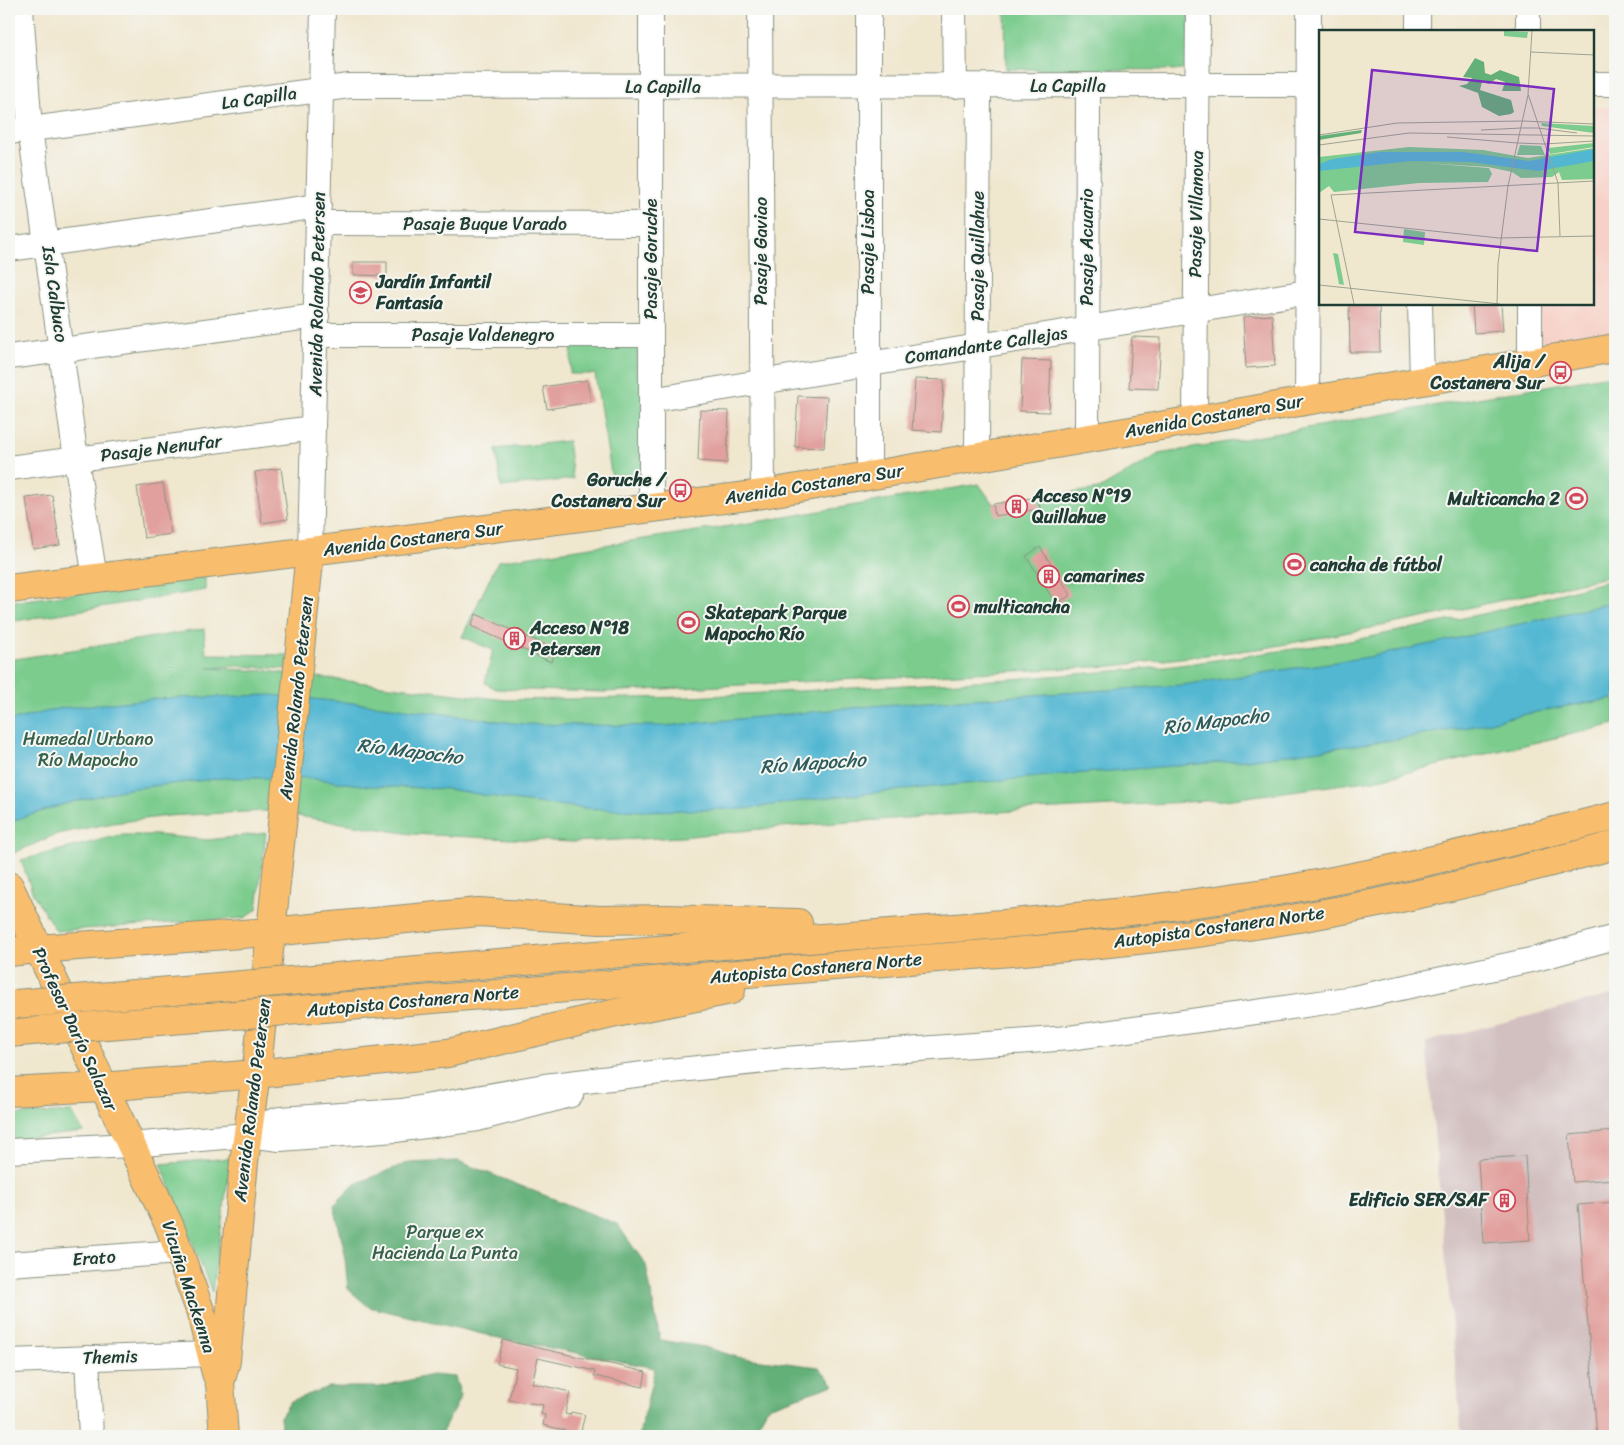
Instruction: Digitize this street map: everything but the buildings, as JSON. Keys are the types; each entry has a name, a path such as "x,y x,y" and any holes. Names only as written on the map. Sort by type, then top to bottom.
{"main road":[{"name":"Avenida Costanera Sur","path":"9,589 763,494 1615,348"},
{"name":"Avenida Rolando Petersen","path":"220,1383 226,1361 248,1135 302,645 310,552"},
{"name":"Autopista Costanera Norte","path":"12,1004 1088,915 1278,891 1433,860 1615,816"},
{"name":"Autopista Costanera Norte","path":"9,1033 1159,938 1277,921 1445,888 1615,846"},
{"name":"Profesor Darío Salazar","path":"9,886 37,950 131,1145"},
{"path":"9,952 270,932 479,912 600,920 667,919 869,925 924,930"},
{"path":"9,1092 102,1087 256,1074 448,1053 658,1004 906,960"},
{"name":"Vicuña Mackenna","path":"131,1145 166,1217 201,1314 220,1383 224,1436"}],"street":[{"name":"Isla Calbuco","path":"22,9 20,130 48,243 76,459 96,578"},
{"name":"Avenida Rolando Petersen","path":"310,552 323,9"},
{"name":"Pasaje Goruche","path":"651,9 651,509"},
{"name":"Pasaje Gaviao","path":"760,9 763,494"},
{"name":"Pasaje Lisboa","path":"869,9 869,476"},
{"name":"Pasaje Villanova","path":"1195,420 1198,9"},
{"path":"1307,400 1314,291 1314,85 1309,9"},
{"path":"1418,9 1418,30"},
{"path":"1528,9 1528,30"},
{"path":"954,12 955,86"},
{"path":"1594,84 1615,84"},
{"name":"La Capilla","path":"20,130 321,89 359,86 1314,85"},
{"name":"Pasaje Quillahue","path":"977,457 979,86"},
{"name":"Pasaje Acuario","path":"1087,438 1088,86"},
{"name":"Pasaje Buque Varado","path":"9,249 48,243 319,215 651,224"},
{"name":"Comandante Callejas","path":"651,400 1314,291"},
{"path":"1420,305 1422,381"},
{"path":"1530,305 1530,362"},
{"name":"Pasaje Valdenegro","path":"9,357 316,325 651,335"},
{"name":"Pasaje Nenufar","path":"9,468 314,428"},
{"path":"9,1151 131,1145 248,1135 264,1124 280,1119 402,1111 545,1086 660,1072 785,1059 1069,1038 1354,998 1540,958 1615,937"},
{"name":"Erato","path":"9,1264 179,1252"},
{"name":"Themis","path":"9,1361 211,1354"},
{"path":"87,1358 91,1436"}],"shaded area":[{"path":"1594,107 1615,107 1615,334 1540,348 1540,305 1594,305"},
{"path":"1615,994 1615,1436 1462,1436 1426,1042"}],"green space":[{"path":"1005,9 1190,9 1188,70 1006,69"},
{"path":"572,342 644,345 646,475 612,479 595,374 570,374"},
{"path":"1615,374 1615,575 1418,619 1265,648 1113,666 604,692 496,689 485,683 493,650 462,637 498,561 750,523 979,484 993,504 1099,489 1159,454"},
{"path":"568,441 573,479 501,487 496,449"},
{"path":"205,577 205,590 9,622 9,602"},
{"name":"Humedal Urbano Río Mapocho","path":"1615,579 1615,724 1374,780 1224,800 961,814 781,827 682,837 572,842 411,834 266,811 167,816 113,823 57,834 9,855 9,660 204,629 206,654 288,655 287,669 239,666 208,668 267,671 505,700 692,697 1012,679 1166,667 1350,641 1487,613"},
{"path":"266,833 257,909 245,918 56,931 33,894 21,860 120,835 157,835 208,840"},
{"path":"72,1112 83,1132 9,1140 9,1115"},
{"path":"231,1158 212,1292 161,1164"},
{"name":"Parque ex Hacienda La Punta","path":"458,1161 617,1224 646,1265 660,1340 705,1347 737,1357 819,1367 834,1385 768,1407 751,1436 639,1436 655,1368 503,1339 369,1307 348,1289 344,1249 334,1205 355,1184 407,1163"},
{"path":"432,1375 455,1377 461,1396 440,1436 282,1436 280,1417 291,1401 329,1387 379,1387"},
{"path":"577,1430 621,1436 574,1436"}],"water":[{"name":"Humedal Urbano Río Mapocho","path":"1615,602 1615,699 1567,706 1475,726 1405,738 1248,760 1048,776 830,797 744,809 641,811 583,808 518,801 448,789 369,786 308,778 224,778 127,789 68,803 9,822 9,721 61,708 151,699 271,695 375,705 522,724 665,726 883,705 1182,685 1369,657"}],"place":[{"name":"Jardín Infantil Fantasía","path":"360,292"},
{"name":"Alija / Costanera Sur","path":"1560,372"},
{"name":"Goruche / Costanera Sur","path":"681,490"},
{"name":"Multicancha 2","path":"1576,499"},
{"name":"Acceso N°19 Quillahue","path":"1016,506"},
{"name":"cancha de fútbol","path":"1294,565"},
{"name":"camarines","path":"1048,576"},
{"name":"multicancha","path":"958,607"},
{"name":"Skatepark Parque Mapocho Río","path":"689,623"},
{"name":"Acceso N°18 Petersen","path":"514,638"},
{"name":"Edificio SER/SAF","path":"1504,1200"}],"water label":[{"name":"Río Mapocho","path":"1216,721"},
{"name":"Río Mapocho","path":"410,751"},
{"name":"Río Mapocho","path":"813,763"}]}
